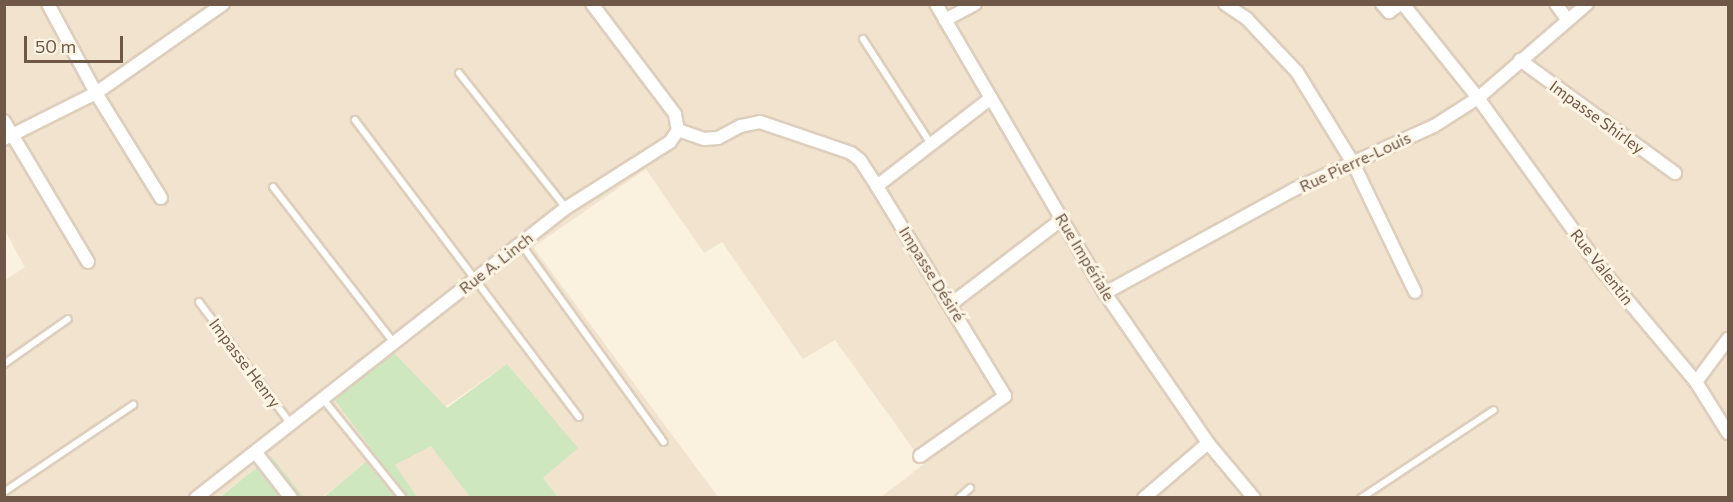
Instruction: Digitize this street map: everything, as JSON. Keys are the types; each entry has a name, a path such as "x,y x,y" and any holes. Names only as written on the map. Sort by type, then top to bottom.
{"street":[{"path":"48,4 96,93 161,198"},
{"path":"9,137 96,93 223,4"},
{"path":"592,4 675,114 678,130"},
{"name":"Rue Impériale","path":"936,4 1105,293 1208,443 1254,498"},
{"path":"945,20 975,4"},
{"path":"1225,4 1247,19 1297,72 1353,163 1415,292"},
{"path":"1382,4 1389,12 1402,4"},
{"name":"Rue Valentin","path":"1402,4 1478,98 1603,271 1696,382 1728,433"},
{"path":"1556,4 1567,19"},
{"name":"Rue Pierre-Louis","path":"1105,293 1295,189 1434,126 1478,98 1587,4"},
{"name":"Impasse Shirley","path":"1520,60 1675,173"},
{"path":"877,186 991,98"},
{"path":"4,121 9,137 88,262"},
{"name":"Impasse Désiré","path":"678,130 704,139 718,138 741,126 760,122 850,153 860,160 951,304 1005,399 920,456"},
{"name":"Rue A. Linch","path":"196,498 566,208 670,142 678,130"},
{"path":"951,304 1062,219"},
{"path":"1696,382 1728,339"},
{"path":"1144,498 1208,443"},
{"path":"256,453 291,498"}],"lane":[{"path":"863,39 931,144"},
{"path":"459,73 566,208"},
{"path":"355,120 579,417"},
{"path":"273,187 394,343"},
{"path":"521,244 664,442"},
{"name":"Impasse Henry","path":"199,302 291,424"},
{"path":"4,364 68,319"},
{"path":"322,399 403,498"},
{"path":"4,492 133,405"},
{"path":"1361,498 1494,410"},
{"path":"959,498 970,488"}],"shaded area":[{"path":"5,5 1728,5 1728,497 881,497 924,464 835,340 803,359 722,242 704,253 646,169 533,247 718,497 558,497 543,478 506,365 376,454 323,497 304,497 271,457 219,497 5,497 4,281 25,267 5,231"},
{"path":"431,445 470,497 417,497 394,465"}],"green space":[{"path":"394,353 447,408 507,364 578,448 543,478 558,497 470,497 431,446 395,465 417,497 323,498 375,454 334,399"},
{"path":"271,456 304,497 219,498"}]}
